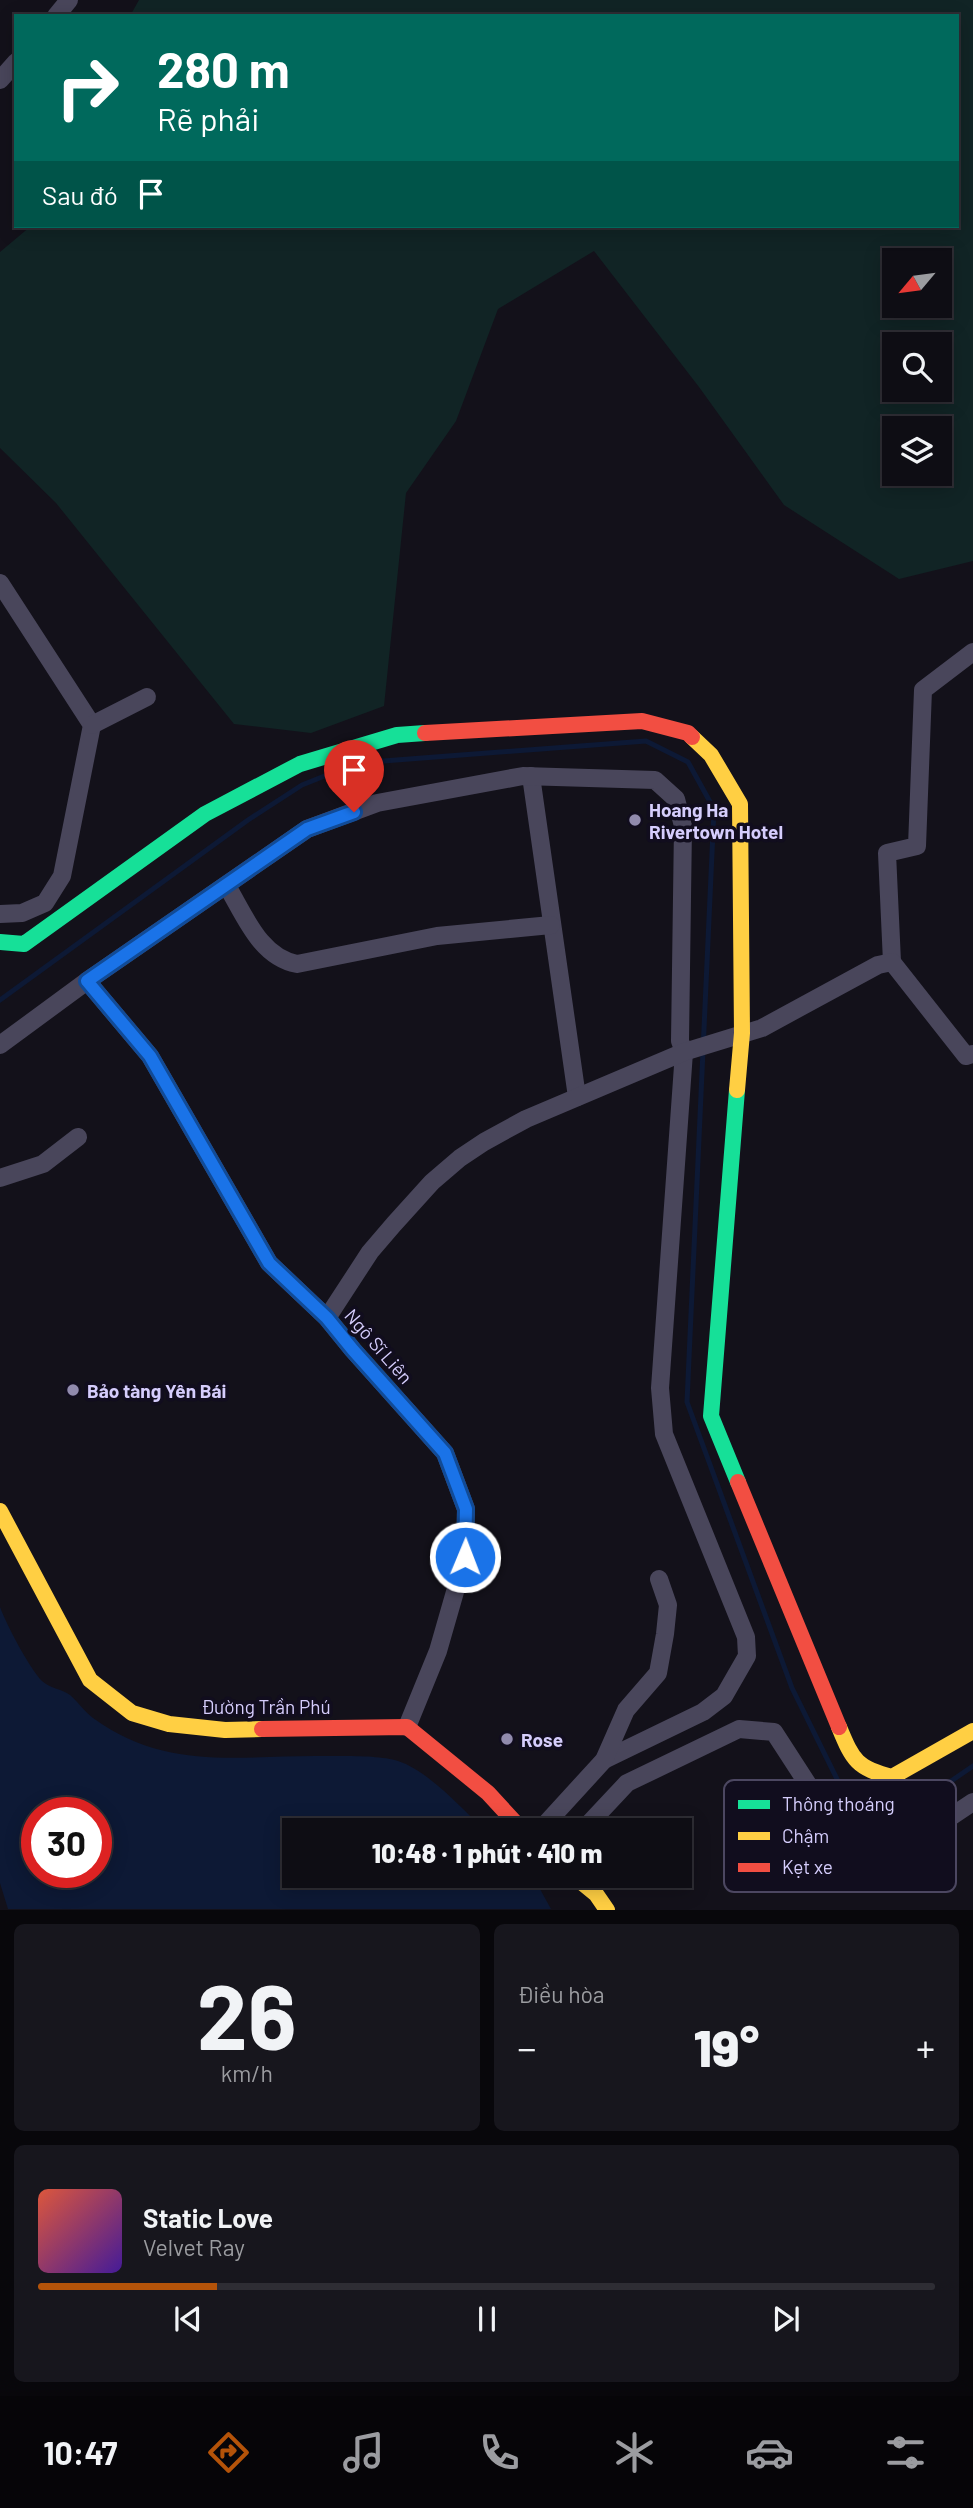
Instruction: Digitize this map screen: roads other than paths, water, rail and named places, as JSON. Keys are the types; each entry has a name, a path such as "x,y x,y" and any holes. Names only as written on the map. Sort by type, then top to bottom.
{"street":[{"path":"58,14 69,0"},
{"path":"0,80 14,64"},
{"path":"0,583 92,725 62,876 45,904 22,913 0,914"},
{"path":"973,652 923,690 917,846 887,853 891,962 967,1056 973,1054"},
{"path":"92,725 147,697"},
{"path":"0,942 24,944 205,814 300,764 397,735 642,721 688,733 711,755 740,804 736,1035 711,1416 847,1747 865,1770 892,1777 973,1731"},
{"path":"531,776 577,1097"},
{"path":"0,1045 87,981 307,829 377,803 531,776 655,780 676,799 683,826 680,1041 687,1051 660,1388 664,1434 746,1637 747,1656 723,1696 704,1712 604,1760"},
{"path":"227,886 267,950 283,962 297,964 437,936 551,925"},
{"path":"327,1318 370,1252 432,1182 484,1142 526,1119 687,1051 762,1028 878,965 891,962"},
{"name":"Ngô Sĩ Liên","path":"87,981 150,1056 269,1263 327,1318 445,1453 466,1509 465,1557 438,1651 407,1727"},
{"path":"0,1178 43,1164 78,1137"},
{"name":"Đường Trần Phú","path":"0,1511 90,1680 132,1713 169,1724 225,1730 407,1727"},
{"path":"551,1818 604,1760 626,1710 658,1673 668,1605 659,1579"},
{"path":"407,1727 488,1793 511,1818"},
{"path":"594,1818 627,1783 739,1729 775,1732 805,1780"},
{"path":"956,1813 973,1802"},
{"path":"589,1888 607,1909"}],"water":[{"path":"0,1607 19,1646 42,1681 70,1695 93,1718 121,1735 149,1747 204,1757 351,1756 391,1759 409,1766 432,1781 472,1818 282,1818 282,1888 539,1888 551,1909 8,1909 0,1883"}],"waterway":[{"path":"0,1000 248,820 302,785 357,763 646,741 688,762 714,809 687,1402 792,1688 838,1780"},
{"path":"953,1780 973,1766"}],"place":[{"name":"Hoang Ha Rivertown Hotel","path":"635,820"},
{"name":"Bảo tàng Yên Bái","path":"73,1390"},
{"name":"Rose","path":"507,1739"}]}
